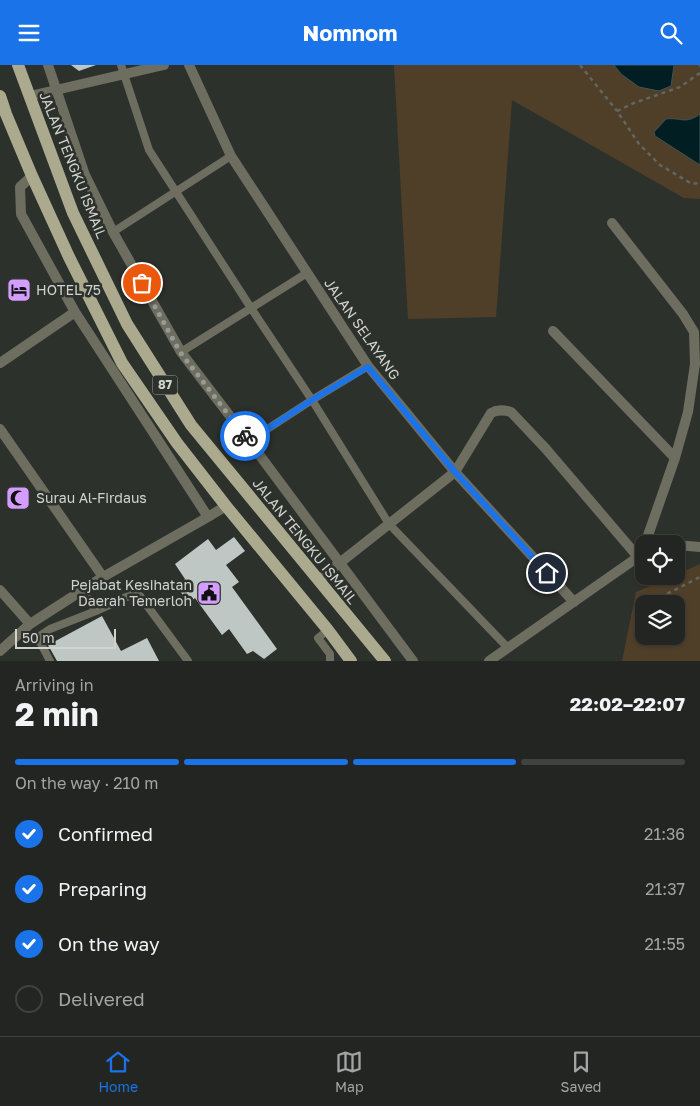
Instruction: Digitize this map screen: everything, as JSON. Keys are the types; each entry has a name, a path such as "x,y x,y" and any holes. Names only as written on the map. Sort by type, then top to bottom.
{"main road":[{"name":"JALAN TENGKU ISMAIL","path":"18,65 73,213 127,324 191,425 385,661"},
{"name":"87","path":"0,96 32,176 69,257 122,363 177,443 351,661"}],"street":[{"name":"JALAN TENGKU ISMAIL","path":"48,65 85,175 112,232 180,352 249,441 413,661"},
{"path":"30,96 123,70 164,65"},
{"name":"JALAN SELAYANG","path":"189,65 231,156 368,367 455,472 574,602"},
{"path":"32,176 20,187 22,214 75,312 208,517"},
{"path":"612,223 683,313 694,331 695,365 688,412 675,458 648,535"},
{"path":"0,363 75,312"},
{"path":"553,331 675,458"},
{"path":"318,580 455,472 491,413 503,409 511,412 552,456 635,553"},
{"path":"0,429 103,577"},
{"path":"0,651 30,624 103,577 226,506"},
{"path":"685,546 700,547"},
{"path":"489,661 635,559"},
{"path":"0,590 30,624"}],"lane":[{"path":"123,70 150,150 312,400 389,524 508,648"},
{"path":"112,232 231,156"},
{"path":"180,352 307,273"},
{"path":"249,441 312,400 368,367"},
{"path":"82,591 96,611"},
{"path":"50,661 40,642 41,635 50,629 133,594 140,596 188,661"},
{"path":"45,615 50,629"},
{"path":"328,630 318,638 330,654 330,661"}],"path":[{"path":"580,65 617,111 640,144 660,165 692,184 700,183"},
{"path":"617,111 680,87 700,73"},
{"path":"665,595 700,577"}],"shaded area":[{"path":"394,65 700,65 700,199 684,198 512,100 496,317 408,319"},
{"path":"700,564 700,661 622,661 635,597 635,645 685,645 685,595 635,595 636,592 652,585 685,585 685,571"}],"water":[{"path":"614,65 674,65 671,86 659,91 639,87 621,74"},
{"path":"700,114 700,165 655,136 654,132 666,119 687,120"}],"building":[{"path":"71,65 96,65 79,71"},
{"name":"Pejabat Kesihatan Daerah Temerloh","path":"234,537 245,551 226,565 239,582 232,587 277,649 264,659 253,651 247,654 229,629 222,635 195,598 189,603 176,586 185,579 175,564 208,539 216,550"},
{"path":"102,616 121,651 147,638 159,661 57,661 48,645"}],"way so far":[{"path":"142,283 180,352 245,436"}],"place":[{"name":"HOTEL 75","path":"19,290"},
{"name":"Surau Al-Firdaus","path":"18,498"},
{"name":"Pejabat Kesihatan Daerah Temerloh","path":"209,593"}],"route":[{"path":"245,436 249,441 312,400 368,367 455,472 547,573"}]}
